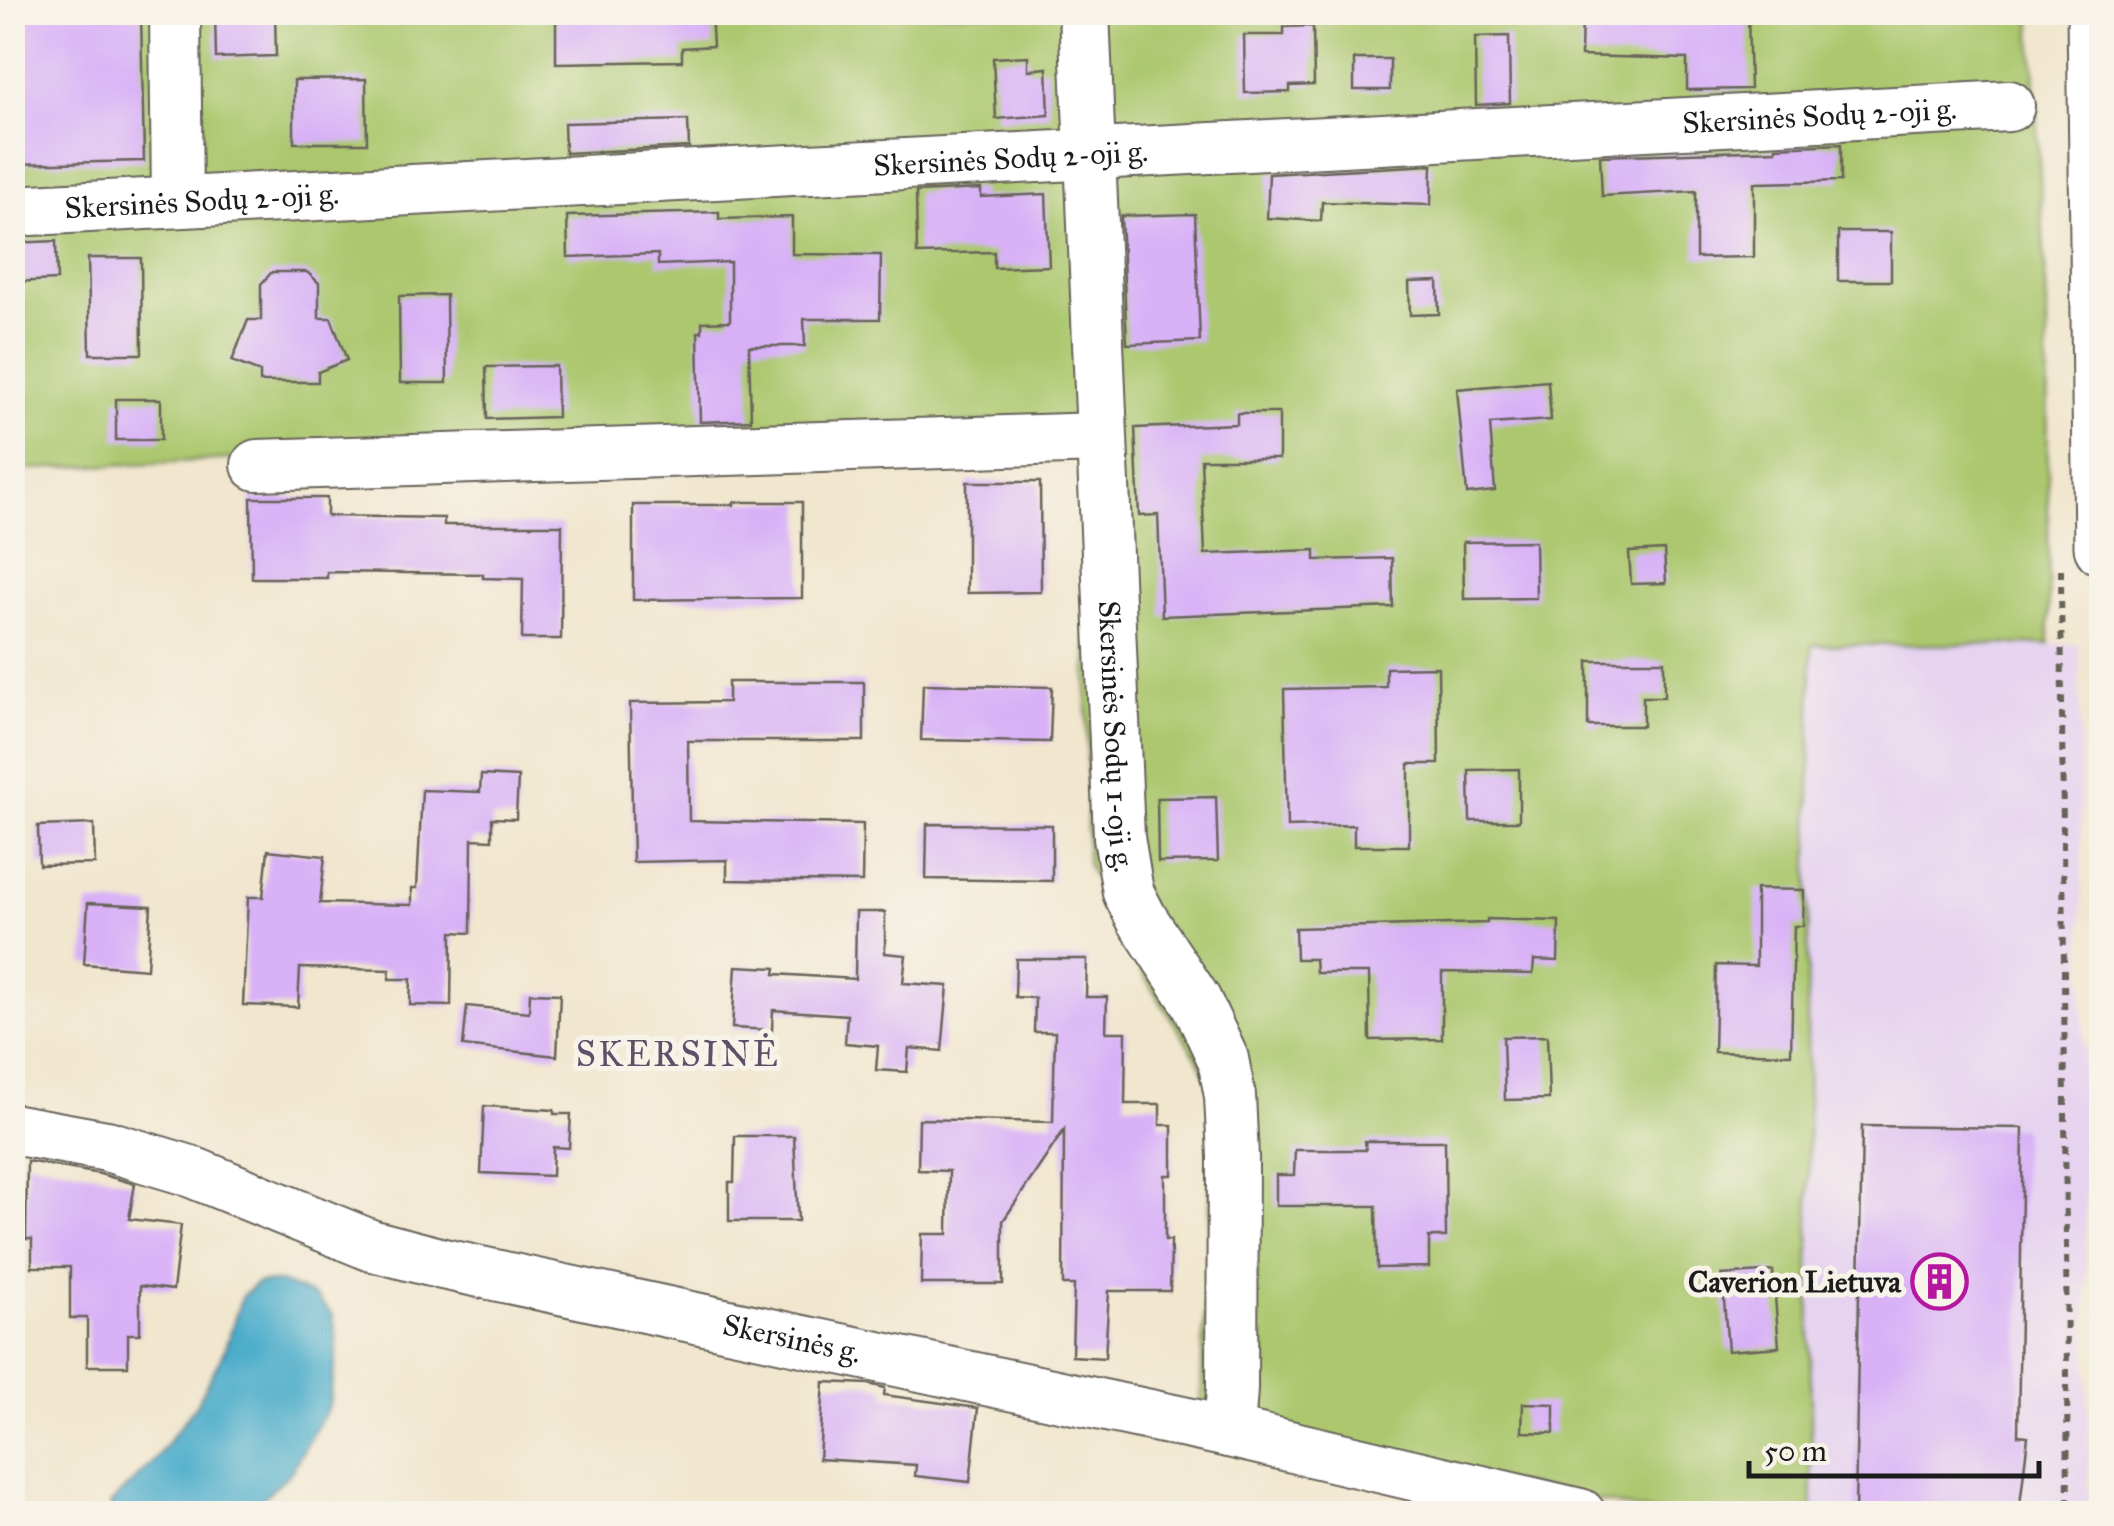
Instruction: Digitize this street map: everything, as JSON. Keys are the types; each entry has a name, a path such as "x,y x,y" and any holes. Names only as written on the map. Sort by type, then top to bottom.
{"highway":[{"path":"2081,552 2095,12"}],"street":[{"path":"175,12 177,202"},
{"name":"Skersinės Sodų 1-oji g.","path":"1084,12 1119,837 1128,892 1196,1001 1223,1059 1230,1096 1233,1176 1229,1432"},
{"name":"Skersinės Sodų 2-oji g.","path":"12,211 2009,106"},
{"path":"257,466 1100,438"},
{"name":"Skersinės g.","path":"12,1129 107,1146 187,1170 370,1245 425,1260 1229,1432 1580,1514"}],"path":[{"path":"2068,1514 2081,552"}],"shaded area":[{"path":"1812,644 2079,644 2089,1513 1812,1514 1807,1019"}],"green space":[{"path":"13,13 2031,13 2047,305 2049,644 1812,645 1807,1019 1812,1513 1653,1513 1200,1413 1215,1102 1201,1064 1124,945 1087,863 1082,417 13,470"}],"water":[{"path":"280,1282 315,1296 333,1315 337,1352 329,1405 291,1472 247,1513 110,1513 111,1503 153,1462 196,1405 224,1351 242,1296 257,1283"}],"building":[{"path":"12,12 141,12 144,161 12,164"},
{"path":"215,12 275,12 276,56 216,58"},
{"path":"556,12 711,12 713,46 682,48 682,61 556,63"},
{"path":"1582,12 1748,12 1750,89 1687,90 1687,59 1581,56"},
{"path":"1313,26 1314,85 1290,86 1290,92 1245,93 1244,35 1284,35 1284,27"},
{"path":"1509,36 1510,103 1476,105 1475,37"},
{"path":"1028,56 1028,70 1047,68 1049,115 996,119 993,58"},
{"path":"1354,59 1390,59 1390,90 1354,90"},
{"path":"366,79 367,143 294,143 294,80"},
{"path":"688,120 689,147 565,153 564,123"},
{"path":"1841,144 1841,181 1754,183 1754,257 1696,258 1696,191 1602,196 1600,156"},
{"path":"1432,165 1431,205 1322,202 1321,221 1267,218 1269,174"},
{"path":"981,189 981,197 1046,194 1049,266 994,268 994,252 917,254 916,192"},
{"path":"719,212 719,219 792,217 792,254 881,255 880,319 804,319 805,346 749,346 751,420 700,422 698,332 702,332 702,322 730,321 730,262 658,265 658,254 568,257 567,216"},
{"path":"1195,214 1200,341 1127,344 1121,216"},
{"path":"1838,232 1891,232 1891,281 1838,281"},
{"path":"56,241 57,280 12,282 12,243"},
{"path":"88,258 141,258 142,354 90,354"},
{"path":"272,272 307,272 319,283 319,318 331,318 347,360 318,372 318,382 260,382 260,372 232,361 248,320 261,320 261,284"},
{"path":"1438,281 1439,314 1410,315 1409,282"},
{"path":"446,295 447,383 400,383 399,296"},
{"path":"556,366 557,417 487,419 486,367"},
{"path":"1548,381 1551,420 1490,424 1495,491 1467,494 1457,389"},
{"path":"116,399 161,399 161,440 116,440"},
{"path":"1237,413 1279,413 1279,459 1201,459 1205,554 1315,550 1315,560 1392,558 1393,607 1162,616 1158,515 1139,516 1135,428 1237,424"},
{"path":"967,482 1040,482 1041,592 967,593"},
{"path":"251,498 327,498 327,516 444,518 444,525 562,525 561,639 522,639 523,579 483,578 483,574 327,572 327,578 252,578"},
{"path":"802,502 802,598 633,600 633,505"},
{"path":"1535,541 1536,598 1464,599 1463,542"},
{"path":"1664,550 1666,583 1631,584 1629,552"},
{"path":"1588,661 1664,661 1664,697 1643,697 1643,726 1588,726"},
{"path":"1438,667 1439,764 1409,764 1409,846 1354,846 1354,825 1287,827 1284,689 1386,687 1386,668"},
{"path":"728,682 864,682 864,741 688,741 689,821 863,824 862,882 727,880 727,860 633,862 630,703 728,702"},
{"path":"923,684 1052,687 1050,742 921,740"},
{"path":"1519,769 1519,821 1470,821 1469,770"},
{"path":"481,775 518,777 516,819 492,818 492,840 472,839 471,933 452,932 451,1006 410,1005 411,979 389,979 390,970 300,968 298,1007 243,1005 248,897 263,897 268,850 325,856 320,903 412,905 412,888 417,888 422,790 480,792"},
{"path":"1216,797 1218,861 1158,862 1157,798"},
{"path":"94,824 95,864 39,865 38,826"},
{"path":"927,824 1052,825 1052,881 926,879"},
{"path":"1756,889 1804,890 1803,926 1794,926 1791,1054 1714,1052 1716,965 1756,966"},
{"path":"88,903 151,906 147,969 84,964"},
{"path":"856,912 885,912 885,953 906,955 903,983 948,986 942,1051 909,1048 907,1072 876,1070 878,1046 845,1043 847,1015 773,1010 772,1030 732,1028 736,966 776,968 775,974 855,979"},
{"path":"1487,919 1559,921 1558,961 1534,960 1533,974 1442,972 1442,1039 1370,1040 1369,973 1316,973 1315,959 1296,959 1295,928 1487,923"},
{"path":"1016,959 1087,959 1086,997 1107,997 1106,1032 1126,1032 1125,1104 1160,1104 1160,1125 1172,1125 1172,1175 1165,1175 1165,1240 1171,1240 1170,1291 1109,1291 1105,1358 1072,1356 1074,1285 1063,1285 1064,1130 1003,1221 1003,1284 921,1284 922,1234 948,1234 949,1171 918,1170 919,1119 1053,1122 1055,1032 1034,1032 1035,998 1015,997"},
{"path":"530,993 560,994 557,1056 463,1046 467,1006 529,1012"},
{"path":"1547,1036 1549,1099 1505,1100 1503,1037"},
{"path":"484,1106 571,1114 569,1148 553,1147 552,1176 481,1173"},
{"name":"Caverion Lietuva","path":"1862,1126 2023,1128 2018,1435 2028,1436 2019,1514 1855,1514"},
{"path":"735,1136 794,1136 798,1221 729,1221"},
{"path":"1365,1141 1445,1141 1446,1237 1429,1237 1429,1267 1377,1268 1376,1206 1276,1206 1276,1175 1294,1175 1295,1150 1366,1150"},
{"path":"27,1161 135,1184 129,1219 181,1225 173,1290 140,1286 140,1334 128,1334 128,1366 87,1366 87,1318 70,1318 70,1267 32,1267 32,1239 26,1239"},
{"path":"1773,1271 1779,1347 1728,1351 1722,1275"},
{"path":"824,1382 869,1384 885,1388 884,1395 978,1408 970,1482 915,1476 916,1465 819,1459"},
{"path":"1523,1403 1554,1404 1554,1433 1522,1432"}],"place":[{"name":"Caverion Lietuva","path":"1940,1282"}],"district":[{"name":"SKERSINĖ","path":"678,1054"}]}
